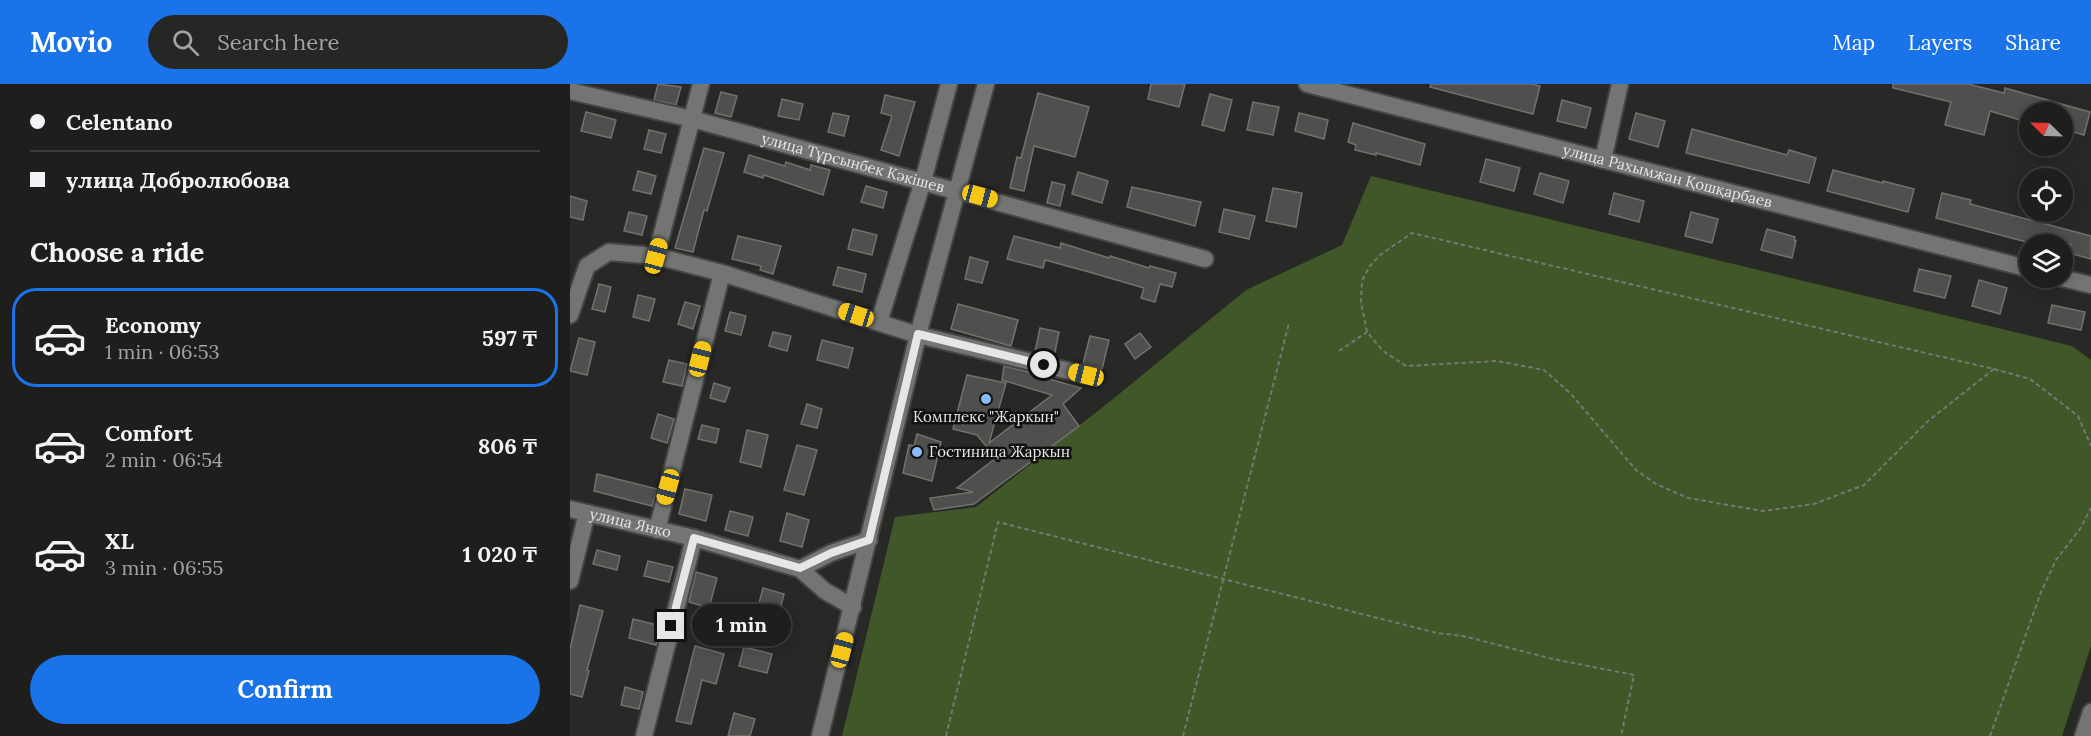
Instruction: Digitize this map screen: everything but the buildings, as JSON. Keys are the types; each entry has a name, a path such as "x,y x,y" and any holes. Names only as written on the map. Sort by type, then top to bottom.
{"street":[{"path":"656,256 701,84"},
{"path":"879,322 923,181 949,84"},
{"path":"820,736 918,334 986,84"},
{"name":"улица Рахымжан Қошқарбаев","path":"1306,84 2019,266"},
{"path":"1603,160 1620,84"},
{"name":"улица Тұрсынбек Кәкішев","path":"570,91 692,119 1205,259"},
{"path":"570,315 587,266 609,252 656,256 722,273 918,334 1086,375"},
{"path":"657,530 722,273"},
{"path":"2073,281 2091,285"},
{"name":"улица Янко","path":"570,509 694,538 800,568 825,591 853,607"},
{"path":"570,581 587,513"},
{"path":"644,736 694,538"},
{"path":"800,568 831,553 869,540"},
{"path":"2083,736 2091,712"}],"path":[{"path":"1994,369 1928,422 1864,485 1814,504 1763,512 1688,498 1656,484 1636,470 1570,393 1544,370 1497,361 1406,366 1383,351 1367,332 1360,302 1362,281 1369,267 1380,255 1412,233 1994,369 2030,379 2078,416 2091,446"},
{"path":"1183,736 1289,324"},
{"path":"1339,351 1367,332"},
{"path":"1990,736 2041,592 2056,560 2080,529 2091,508"},
{"path":"946,736 998,522 1437,633 1463,636 1553,659 1634,675 1620,736"}],"green space":[{"path":"1371,176 2072,346 2091,360 2091,646 2062,736 842,736 895,517 976,507 1246,290 1342,245"}],"place":[{"name":"Комплекс \"Жаркын\"","path":"986,399"},
{"name":"Гостиница Жаркын","path":"917,452"}],"route":[{"path":"671,626 694,538 800,568 850,545 869,540 918,334 1044,365"}]}
